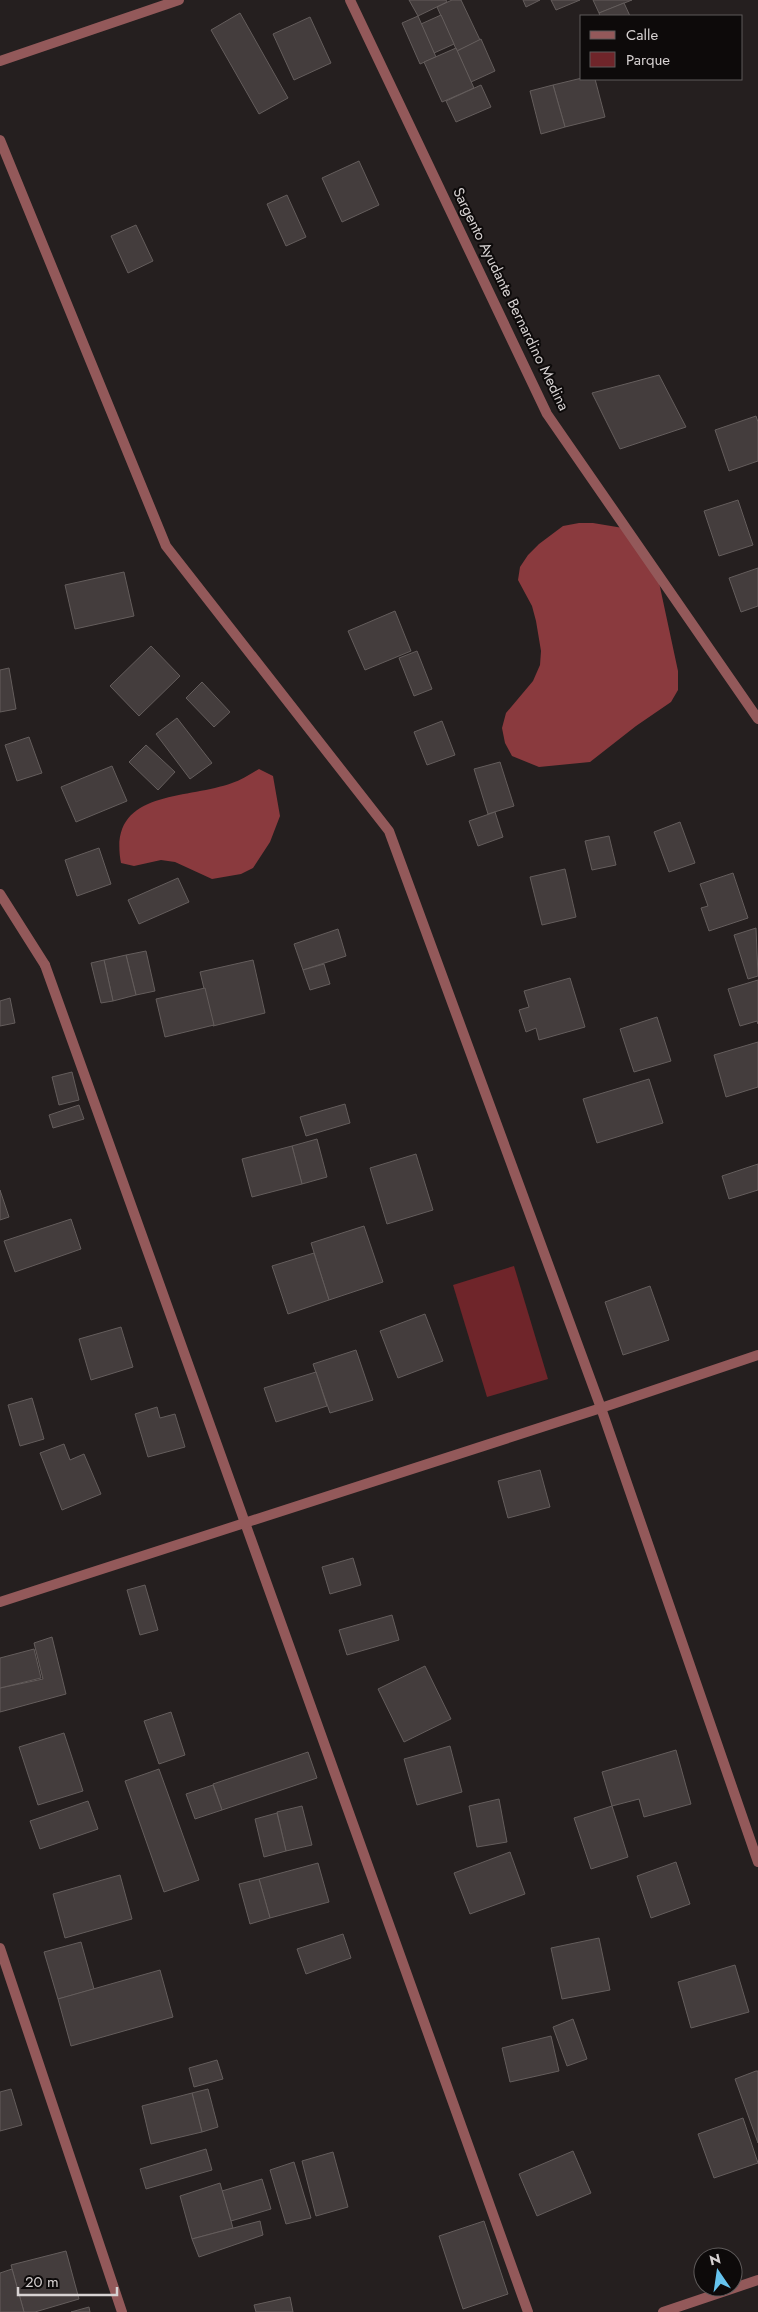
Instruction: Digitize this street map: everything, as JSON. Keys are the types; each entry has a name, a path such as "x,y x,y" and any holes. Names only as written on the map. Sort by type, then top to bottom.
{"street":[{"path":"0,61 179,0"},
{"name":"Sargento Ayudante Bernardino Medina","path":"350,0 547,414 758,719"},
{"path":"0,140 166,546 389,831 601,1408 758,1862"},
{"path":"0,894 46,965 528,2312"},
{"path":"0,1602 601,1408 758,1355"},
{"path":"0,1948 122,2312"},
{"path":"663,2312 758,2280"}],"green space":[{"path":"514,1266 548,1379 487,1397 453,1285"}],"shaded area":[{"path":"593,523 623,528 657,573 678,671 678,690 671,702 636,726 590,762 539,767 512,756 505,743 502,728 506,713 533,681 540,665 541,651 536,621 532,606 518,580 520,567 539,544 563,526"},
{"path":"259,769 273,776 280,816 270,842 253,868 241,874 212,879 175,862 161,860 134,866 121,863 120,839 126,822 138,810 173,796 232,783"}],"building":[{"path":"409,0 446,0 447,2 418,16"},
{"path":"452,0 461,0 480,40 457,51 437,7"},
{"path":"523,0 540,0 526,7"},
{"path":"551,0 580,0 556,10"},
{"path":"593,0 632,0 599,13"},
{"path":"624,3 630,15 600,15 599,13"},
{"path":"240,13 288,98 259,114 211,30"},
{"path":"441,15 454,44 434,53 421,24"},
{"path":"418,16 436,57 420,64 402,23"},
{"path":"310,17 331,63 294,80 273,34"},
{"path":"481,39 495,71 471,82 457,51"},
{"path":"456,48 474,88 442,102 424,62"},
{"path":"580,78 580,80 595,80 605,117 565,127 553,85"},
{"path":"481,85 491,107 456,122 446,101"},
{"path":"553,85 565,127 541,134 530,91"},
{"path":"359,161 379,205 342,222 322,178"},
{"path":"287,195 306,237 286,246 267,204"},
{"path":"136,225 153,261 128,273 111,236"},
{"path":"659,375 686,427 620,449 592,393"},
{"path":"756,416 758,422 758,461 729,471 715,430"},
{"path":"738,500 753,545 719,556 704,511"},
{"path":"758,568 758,606 741,612 729,578"},
{"path":"124,572 134,616 75,629 65,585"},
{"path":"395,611 411,651 365,670 348,631"},
{"path":"151,646 180,676 139,716 110,686"},
{"path":"417,651 432,689 414,696 399,658"},
{"path":"9,668 16,709 0,712 0,670"},
{"path":"202,682 230,712 214,727 186,698"},
{"path":"177,718 212,763 190,779 156,734"},
{"path":"442,721 455,755 427,765 414,732"},
{"path":"29,737 42,773 17,781 5,745"},
{"path":"146,745 175,772 158,790 129,762"},
{"path":"500,762 514,806 488,814 474,769"},
{"path":"112,766 127,801 76,822 61,787"},
{"path":"495,812 503,837 478,846 469,821"},
{"path":"680,822 695,863 669,872 654,832"},
{"path":"609,836 616,865 592,870 585,841"},
{"path":"99,848 111,884 77,896 65,860"},
{"path":"565,869 576,917 542,925 530,877"},
{"path":"733,873 748,918 709,931 701,908 708,906 700,884"},
{"path":"178,878 189,902 139,924 128,900"},
{"path":"756,928 758,976 748,979 734,935"},
{"path":"338,929 346,956 303,970 294,944"},
{"path":"146,951 155,991 136,995 126,955"},
{"path":"126,955 136,995 113,1001 104,960"},
{"path":"104,960 113,1001 101,1003 91,963"},
{"path":"253,960 265,1013 213,1026 200,972"},
{"path":"324,964 330,984 310,990 303,970"},
{"path":"570,978 585,1027 539,1040 536,1028 526,1032 519,1010 529,1007 524,991"},
{"path":"758,980 758,1024 757,1021 740,1026 728,989"},
{"path":"205,988 214,1025 165,1037 156,999"},
{"path":"10,998 15,1023 0,1026 0,1001"},
{"path":"657,1017 671,1061 634,1072 620,1029"},
{"path":"758,1042 758,1087 726,1097 714,1055"},
{"path":"72,1072 79,1100 59,1105 52,1077"},
{"path":"649,1079 663,1123 597,1143 583,1099"},
{"path":"345,1104 350,1123 306,1136 300,1117"},
{"path":"79,1105 84,1119 53,1128 49,1115"},
{"path":"317,1139 327,1177 302,1184 292,1146"},
{"path":"292,1146 302,1184 252,1197 242,1159"},
{"path":"416,1154 433,1210 387,1224 370,1168"},
{"path":"758,1164 758,1190 729,1199 722,1176"},
{"path":"0,1190 9,1217 0,1220"},
{"path":"71,1219 81,1249 15,1272 4,1241"},
{"path":"364,1226 383,1282 329,1300 311,1243"},
{"path":"314,1253 329,1300 288,1314 272,1266"},
{"path":"650,1286 669,1340 623,1355 605,1302"},
{"path":"425,1314 443,1361 398,1378 380,1331"},
{"path":"121,1327 133,1367 91,1380 79,1339"},
{"path":"356,1350 373,1400 330,1413 313,1364"},
{"path":"316,1372 327,1406 276,1422 264,1388"},
{"path":"32,1398 44,1439 20,1446 8,1405"},
{"path":"157,1407 160,1418 175,1414 185,1447 148,1457 135,1414"},
{"path":"64,1444 70,1460 84,1454 101,1494 62,1510 40,1453"},
{"path":"540,1470 550,1507 508,1518 498,1481"},
{"path":"353,1558 361,1585 330,1594 322,1567"},
{"path":"145,1585 158,1630 140,1635 127,1590"},
{"path":"392,1615 399,1640 347,1655 339,1630"},
{"path":"52,1637 66,1694 0,1712 0,1688 43,1679 34,1643"},
{"path":"34,1649 41,1678 0,1688 0,1658"},
{"path":"425,1666 451,1719 404,1742 378,1689"},
{"path":"171,1712 185,1755 159,1764 144,1721"},
{"path":"64,1733 83,1791 38,1805 19,1747"},
{"path":"450,1746 462,1792 417,1805 404,1759"},
{"path":"676,1750 691,1804 644,1817 639,1799 612,1806 602,1772"},
{"path":"308,1752 317,1778 222,1810 213,1784"},
{"path":"159,1769 199,1880 164,1892 125,1781"},
{"path":"213,1785 222,1810 195,1819 186,1794"},
{"path":"499,1799 507,1842 477,1847 469,1806"},
{"path":"88,1801 98,1829 40,1849 30,1821"},
{"path":"302,1806 312,1845 286,1851 277,1812"},
{"path":"612,1806 628,1857 591,1869 574,1818"},
{"path":"277,1813 286,1851 264,1857 255,1819"},
{"path":"510,1852 525,1894 470,1914 454,1873"},
{"path":"676,1862 690,1904 651,1918 637,1876"},
{"path":"318,1863 329,1902 270,1918 259,1879"},
{"path":"120,1875 132,1919 65,1938 53,1894"},
{"path":"259,1879 270,1918 250,1924 239,1884"},
{"path":"343,1934 351,1958 306,1974 297,1949"},
{"path":"599,1938 610,1990 562,1999 551,1948"},
{"path":"81,1942 94,1989 58,1999 44,1952"},
{"path":"735,1965 749,2012 691,2028 678,1982"},
{"path":"160,1970 173,2017 71,2046 58,1999"},
{"path":"573,2019 587,2059 567,2066 553,2027"},
{"path":"551,2036 559,2071 510,2082 502,2048"},
{"path":"217,2060 223,2079 194,2087 189,2068"},
{"path":"758,2071 758,2143 735,2079"},
{"path":"11,2089 22,2125 0,2131 0,2092"},
{"path":"208,2089 218,2127 202,2132 192,2093"},
{"path":"192,2093 202,2132 151,2144 142,2106"},
{"path":"743,2118 758,2163 714,2178 698,2134"},
{"path":"206,2149 212,2170 146,2189 140,2169"},
{"path":"573,2151 591,2193 537,2216 519,2174"},
{"path":"333,2152 348,2207 316,2216 302,2161"},
{"path":"294,2162 311,2218 286,2224 270,2170"},
{"path":"262,2179 271,2209 231,2221 222,2191"},
{"path":"220,2183 233,2228 192,2239 180,2196"},
{"path":"260,2221 263,2235 199,2257 192,2239"},
{"path":"484,2221 508,2294 463,2309 439,2236"},
{"path":"66,2251 79,2299 35,2312 24,2312 11,2265"},
{"path":"12,2269 24,2312 0,2312 0,2273"},
{"path":"290,2297 293,2312 256,2312 254,2305"},
{"path":"89,2307 90,2312 71,2312"}]}
